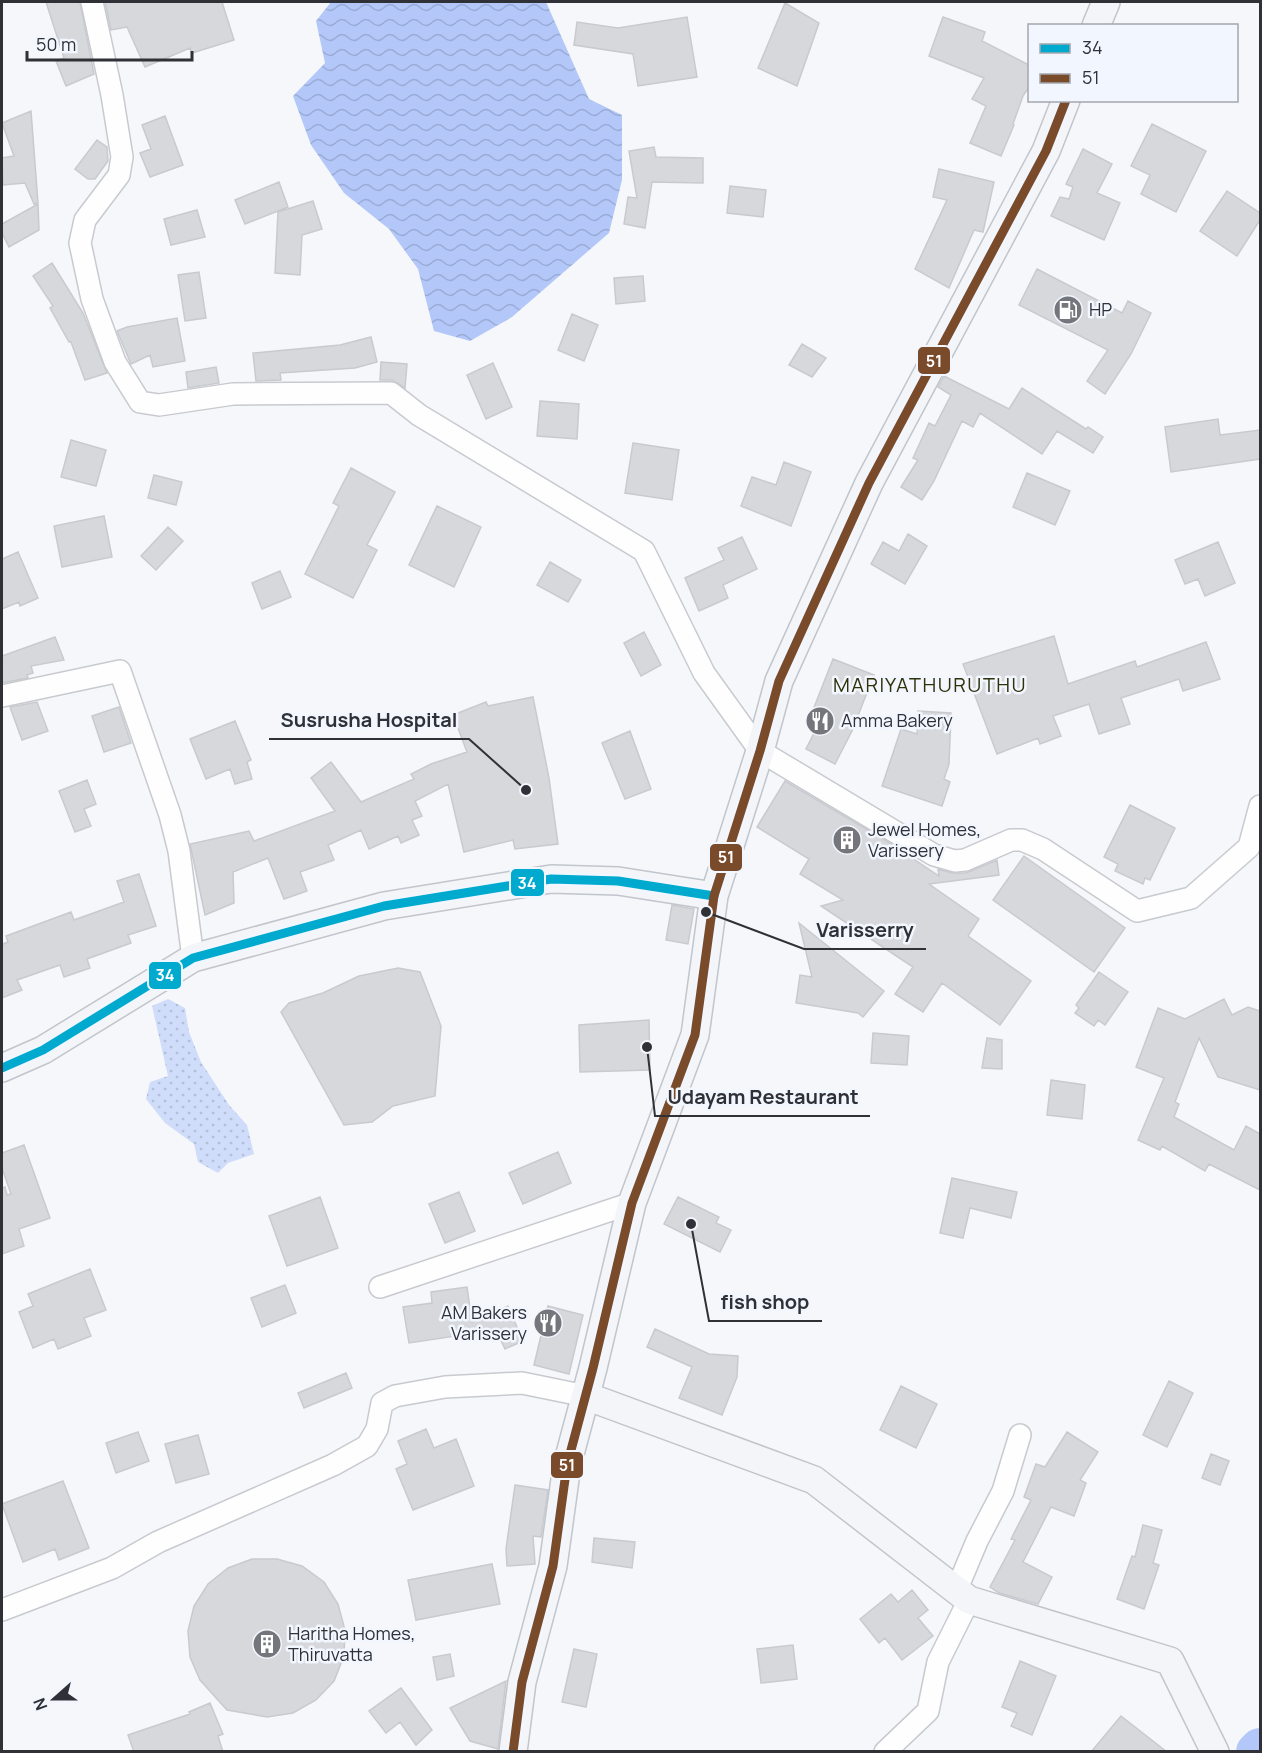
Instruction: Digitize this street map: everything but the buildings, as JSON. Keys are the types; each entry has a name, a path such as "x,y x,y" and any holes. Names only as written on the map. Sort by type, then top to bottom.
{"main road":[{"path":"1097,24 1106,2"},
{"path":"513,1752 522,1682 552,1566 567,1466 632,1203 695,1035 714,896 760,751 779,681 869,483 1046,151 1065,102"},
{"path":"2,1068 43,1050 193,958 384,906 551,879 618,881 714,896"},
{"path":"586,1396 814,1480 962,1595 1170,1661 1215,1752"}],"street":[{"path":"92,2 112,95 122,157 119,175 85,220 80,243 92,299 115,362 140,402 159,405 233,394 391,393 419,415 644,551 704,674 760,751 934,855 955,861 965,860 1011,840 1022,840 1042,849 1137,911 1191,898 1249,847 1260,806"},
{"path":"2,696 120,671 170,815 179,851 193,958"},
{"path":"380,1287 632,1203"},
{"path":"2,1610 112,1568 158,1542 333,1466 367,1446 377,1429 382,1403 395,1396 446,1387 522,1383 586,1396"},
{"path":"885,1752 928,1711 938,1662 962,1595 977,1541 1003,1491 1020,1435"}],"shaded area":[{"path":"168,999 185,1008 189,1032 201,1062 229,1105 247,1125 254,1154 228,1163 218,1173 198,1162 194,1144 165,1123 146,1099 150,1082 168,1076 152,1006"}],"water":[{"path":"331,2 546,2 589,99 622,115 622,180 609,233 512,317 470,341 434,331 418,269 389,229 344,193 311,145 293,96 325,63 316,21"}],"waterway":[{"path":"1256,1752 1260,1748"}],"transit line":[{"name":"51","path":"513,1752 522,1682 553,1566 567,1465 593,1368 632,1203 695,1035 714,896 760,751 779,681 869,483 1046,151 1065,102"},
{"name":"34","path":"2,1068 43,1050 193,958 384,906 551,879 618,881 714,896"}],"place":[{"name":"HP","path":"1068,310"},
{"name":"Amma Bakery","path":"820,721"},
{"name":"Susrusha Hospital","path":"526,790"},
{"name":"Jewel Homes, Varissery","path":"847,840"},
{"name":"Varisserry","path":"706,912"},
{"name":"Udayam Restaurant","path":"647,1047"},
{"name":"fish shop","path":"691,1224"},
{"name":"AM Bakers Varissery","path":"548,1323"},
{"name":"Haritha Homes, Thiruvatta","path":"267,1644"}],"district":[{"name":"MARIYATHURUTHU","path":"930,685"}]}
